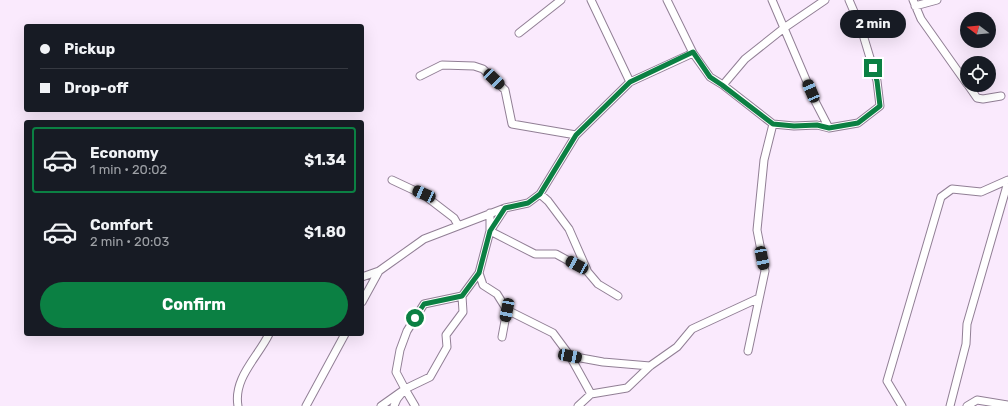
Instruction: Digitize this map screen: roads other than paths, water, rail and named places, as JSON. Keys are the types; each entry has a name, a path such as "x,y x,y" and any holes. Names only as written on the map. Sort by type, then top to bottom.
{"street":[{"path":"519,33 561,0"},
{"path":"591,0 630,82"},
{"path":"667,0 693,52 710,77 773,124 794,126 817,125 829,128 858,123 880,106 877,81 861,28 849,0"},
{"path":"772,0 816,103 829,128"},
{"path":"722,85 745,59 784,28 825,0"},
{"path":"937,0 914,3 921,18 960,74"},
{"path":"364,276 379,271 424,238 490,213 528,203 540,194 576,135 630,82 693,52"},
{"path":"420,76 442,65 474,66 483,69 505,90 512,124 576,135"},
{"path":"973,92 977,98 983,99 1001,96"},
{"path":"748,352 765,272 757,230 764,160 773,124"},
{"path":"392,180 424,194 454,218 458,226"},
{"path":"902,406 887,381 941,196 952,189 981,192 1008,181"},
{"path":"950,406 966,344 967,324 1008,181"},
{"path":"540,194 548,201 569,229 587,270 598,284 618,296"},
{"path":"490,231 505,208"},
{"path":"381,406 405,389 430,377 447,347 446,335 463,312 462,296 479,273 490,231 490,213"},
{"path":"490,231 535,254 556,254 587,270"},
{"path":"364,298 379,271"},
{"path":"479,273 483,286 497,294 507,310 553,333 570,356 591,394"},
{"path":"415,406 396,372 400,350 406,331 424,304 462,296"},
{"path":"578,406 591,394 626,388 650,366 677,347 692,329 759,298"},
{"path":"502,337 507,310"},
{"path":"238,406 236,399 242,379 250,363 268,336"},
{"path":"306,406 344,336"},
{"path":"570,356 603,362 650,366"},
{"path":"394,406 397,399 405,389"},
{"path":"967,406 976,400 1008,405"}]}
